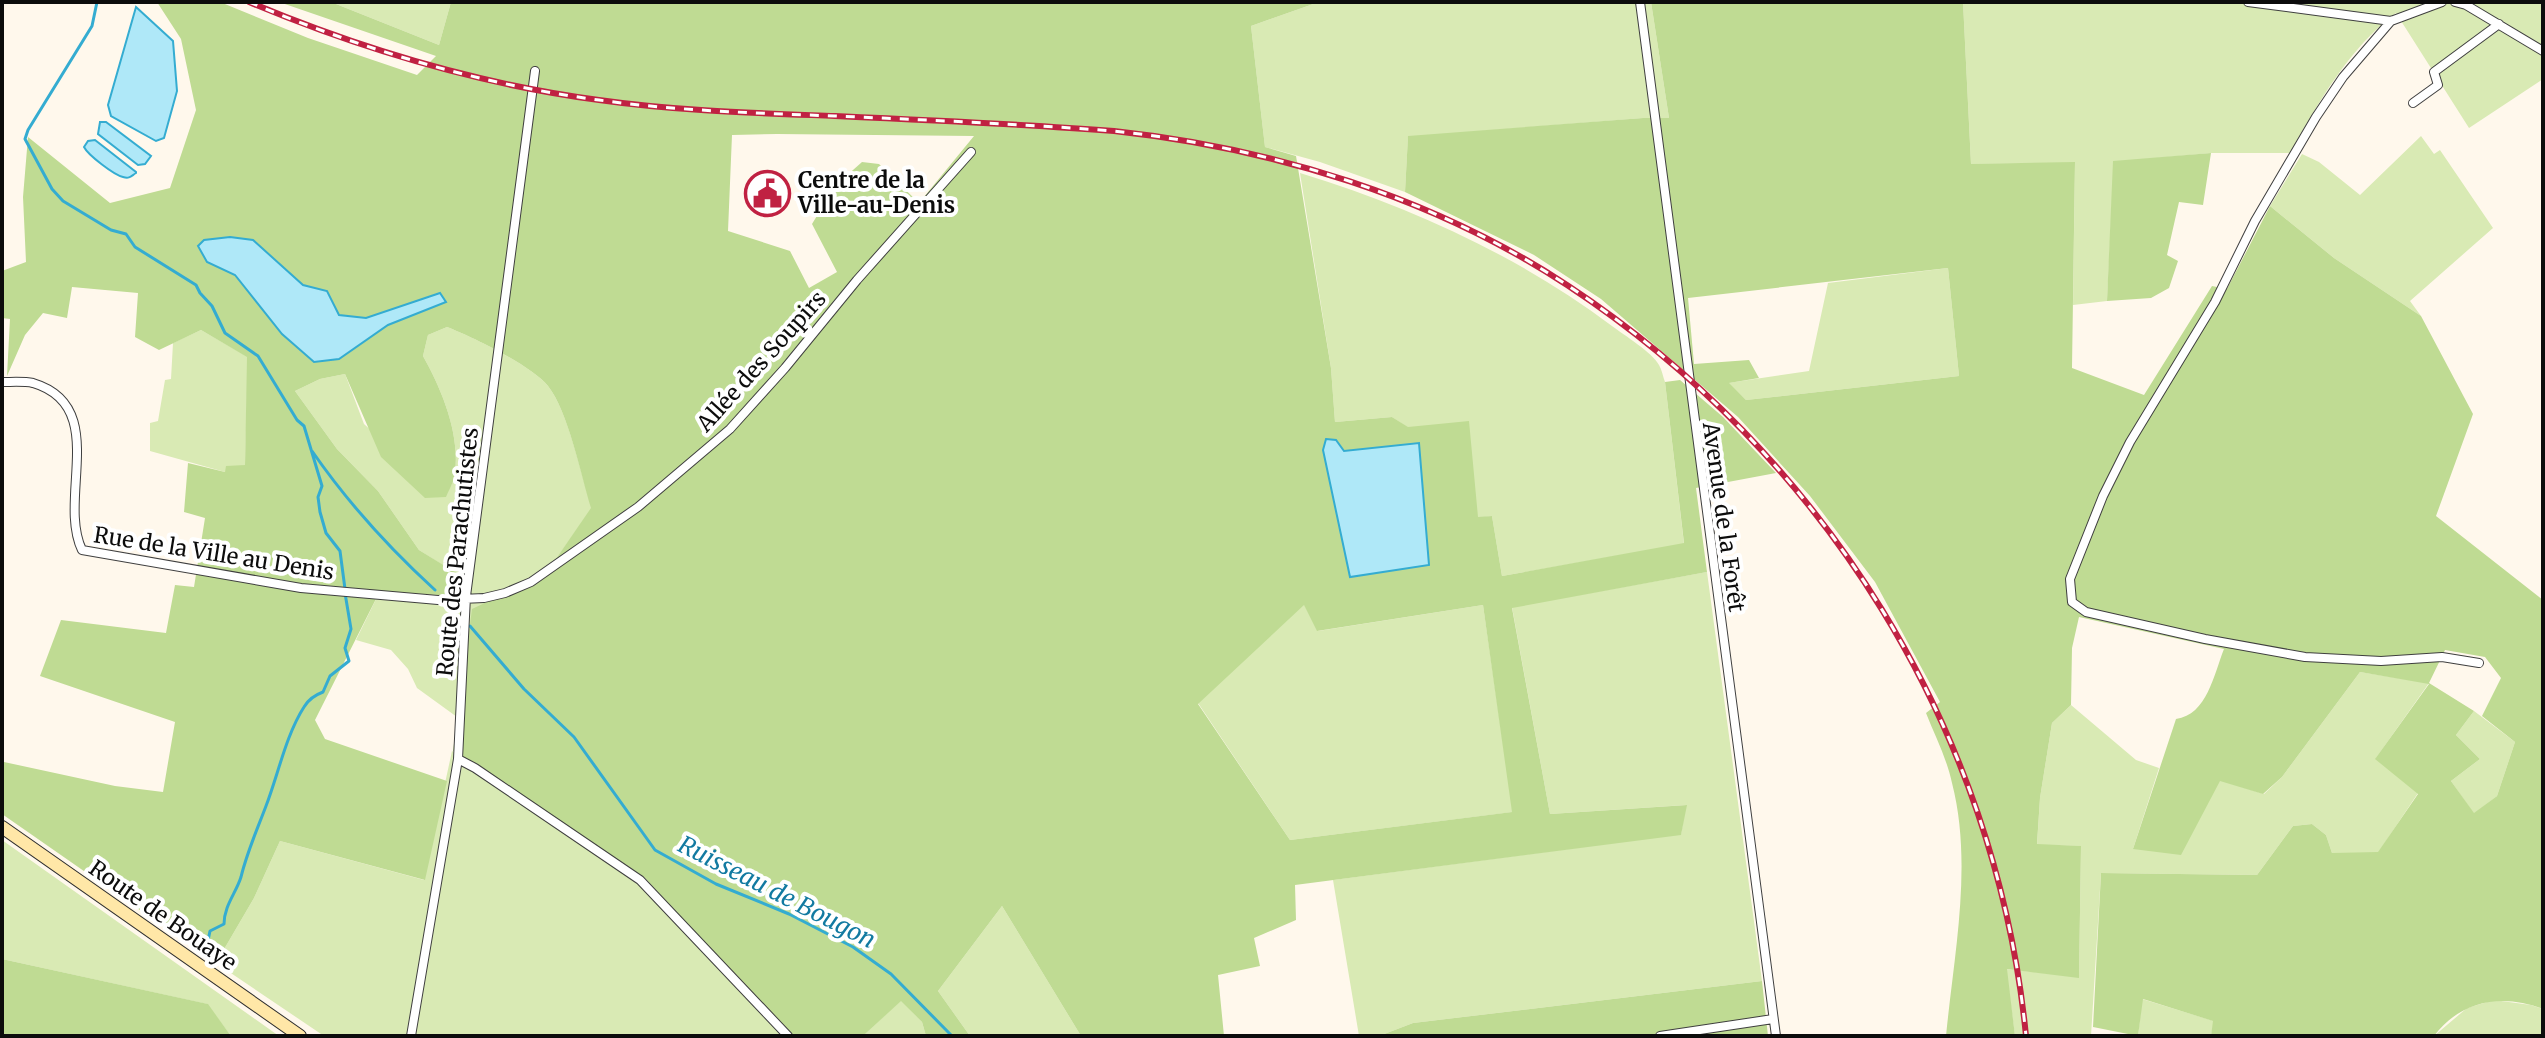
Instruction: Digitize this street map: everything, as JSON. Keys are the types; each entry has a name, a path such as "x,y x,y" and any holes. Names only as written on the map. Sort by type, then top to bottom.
{"main road":[{"name":"Route de Bouaye","path":"2,827 300,1036"}],"street":[{"name":"Avenue de la Forêt","path":"1640,2 1776,1036"},
{"path":"2248,2 2391,21 2442,2"},
{"path":"2455,2 2466,5 2543,51"},
{"path":"2391,21 2343,77 2316,117 2255,221 2230,274 2130,442 2103,496 2070,579 2072,602 2086,612 2205,639 2305,657 2381,661 2442,657 2479,663"},
{"path":"2413,103 2438,85 2434,72 2499,24"},
{"name":"Route des Parachutistes","path":"411,1036 458,759 465,600 535,71"},
{"name":"Allée des Soupirs","path":"465,600 505,593 531,582 638,507 730,429 971,152"},
{"name":"Rue de la Ville au Denis","path":"2,382 32,383 55,393 72,415 79,447 74,493 77,540 82,550 301,588 465,600"},
{"path":"458,759 640,880 788,1036"},
{"path":"1660,1036 1773,1019"}],"green space":[{"path":"157,2 220,2 308,38 417,75 436,56 279,2 331,2 439,45 451,2 1319,2 1251,26 1265,147 1296,156 1331,368 1335,422 1392,417 1408,427 1469,421 1478,517 1492,516 1502,576 1684,543 1665,382 1680,380 1723,417 1776,473 1696,488 1707,572 1512,608 1550,814 1687,805 1681,835 1295,885 1296,920 1254,938 1260,966 1218,975 1224,1036 1081,1036 1002,906 938,991 970,1036 926,1036 922,1022 901,1001 863,1036 791,1036 644,877 453,751 472,609 514,589 551,566 591,508 568,427 548,386 515,361 447,327 428,335 423,356 443,397 455,443 455,473 446,497 425,498 381,457 345,374 320,379 295,391 337,449 378,491 419,550 458,574 454,596 380,591 315,720 325,739 447,781 425,880 280,841 254,898 216,963 2,814 2,739 4,762 115,786 163,792 175,722 40,676 61,620 166,633 175,585 194,587 205,518 184,512 188,463 225,472 226,466 245,465 247,357 201,330 159,350 135,337 138,293 72,287 67,318 43,313 25,335 7,376 10,319 2,318 2,271 26,262 23,197 28,137 110,203 170,188 196,110 181,39","holes":["777,134 974,136 919,203 879,164 862,162 835,186 812,224 837,272 809,288 790,251 728,231 732,135","253,240 303,285 327,291 339,315 366,318 385,312 314,362 282,334 235,275","1336,440 1344,451 1350,577 1323,450","1304,605 1317,631 1483,605 1512,812 1290,840 1198,704"]},
{"path":"331,2 451,2 439,45"},
{"path":"1319,2 1651,2 1669,118 1408,137 1405,192 1320,162 1265,147 1251,26"},
{"path":"1651,2 1963,2 1971,164 2075,162 2072,368 2144,395 2212,286 2227,289 2270,206 2334,258 2421,316 2473,414 2436,516 2543,600 2543,1009 2513,1001 2484,1003 2457,1014 2434,1036 2211,1036 2213,1021 2143,999 2138,1036 2093,1027 2101,873 2257,875 2293,826 2312,824 2326,835 2332,853 2378,852 2418,794 2375,759 2429,684 2360,672 2282,777 2263,794 2220,781 2181,855 2133,849 2176,719 2187,716 2202,702 2224,649 2079,617 2072,648 2071,705 2052,723 2040,798 2037,844 2081,846 2079,978 2007,969 2015,1036 1946,1036 1960,909 1958,814 1947,765 1926,713 1940,702 1875,582 1810,496 1738,417 1601,299 1534,255 1405,192 1408,136 1669,118","holes":["1948,268 1959,376 1746,400 1729,383 1759,378 1749,360 1694,364 1688,298","2445,650 2485,657 2501,678 2482,716 2515,742 2497,796 2474,813 2451,781 2480,759 2456,735 2474,711 2429,683"]},
{"path":"1963,2 2543,2 2543,79 2469,128 2396,13 2349,59 2290,153 2211,153 2114,162 2107,301 2073,305 2075,163 1971,164"},
{"path":"2421,136 2434,154 2440,150 2493,228 2410,301 2421,316 2334,258 2270,206 2302,154 2319,162 2360,195"},
{"path":"2211,153 2203,205 2179,202 2167,255 2178,261 2169,288 2151,298 2107,301 2113,161"},
{"path":"1300,173 1382,201 1502,256 1540,277 1651,355 1660,367 1665,382 1684,544 1502,576 1492,516 1478,518 1407,427 1392,417 1335,422 1331,368"},
{"path":"1948,268 1959,376 1746,400 1728,383 1809,371 1828,283"},
{"path":"447,327 515,361 548,386 568,427 592,508 551,566 457,717 417,688 408,669 391,650 356,640 380,591 457,574 419,550 378,491 337,449 295,391 320,379 345,374 364,424 445,497 455,473 455,443 443,397 423,356 428,335"},
{"path":"201,330 248,357 245,465 225,472 150,451 150,423 158,421 165,380 171,379 173,343"},
{"path":"1707,572 1762,981 1413,1023 1379,1036 1359,1036 1333,880 1681,834 1686,805 1550,814 1512,607"},
{"path":"1304,604 1318,631 1483,605 1513,812 1290,840 1198,703"},
{"path":"2360,672 2429,683 2376,758 2418,793 2378,853 2332,853 2326,835 2312,824 2293,826 2257,875 2101,873 2091,1036 2015,1036 2006,969 2079,977 2081,846 2037,845 2040,798 2052,723 2071,705 2136,760 2159,768 2133,849 2220,780 2264,794 2282,777"},
{"path":"2474,711 2515,742 2497,796 2474,814 2451,781 2480,759 2456,735"},
{"path":"452,751 644,877 791,1036 324,1036 216,963 254,898 280,841 424,880"},
{"path":"2,840 279,1036 231,1036 207,1004 2,959"},
{"path":"1002,906 1081,1036 970,1036 938,991"},
{"path":"2,959 208,1004 231,1036 2,1036"},
{"path":"1762,981 1768,1036 1379,1036 1413,1023"},
{"path":"2142,999 2214,1021 2211,1036 2138,1036"},
{"path":"901,1000 922,1022 926,1036 863,1036"},
{"path":"2494,1000 2543,1009 2543,1036 2434,1036 2467,1008"}],"water":[{"path":"136,7 173,41 177,91 164,138 156,141 111,116 108,105"},
{"path":"100,122 106,122 151,156 145,164 138,165 98,134"},
{"path":"95,140 136,173 123,177 102,164 84,147 88,141"},
{"path":"230,237 253,240 303,285 327,291 339,315 366,318 440,293 446,302 388,325 339,359 314,362 282,334 235,275 207,262 198,246 204,240"},
{"path":"1326,439 1336,440 1344,451 1419,443 1429,565 1350,577 1323,450"}],"waterway":[{"name":"Ruisseau de Bougon","path":"97,2 92,26 25,139 52,189 63,201 111,230 126,234 135,247 196,285 212,306 225,333 258,356 297,420 304,426 322,486 318,497 320,512 326,533 340,551 345,589"},
{"name":"Ruisseau de Bougon","path":"312,451 369,524 435,590"},
{"path":"206,950 210,931 224,924 226,911 298,718 308,702 323,692 330,676 349,661 345,648 351,629 345,593"},
{"name":"Ruisseau de Bougon","path":"470,626 524,689 574,737 655,850 716,884 789,914 853,947 891,974 952,1036"}],"railway":[{"path":"249,2 334,35 421,63 509,85 599,100 717,111 1114,131 1233,150 1350,181 1462,226 1516,254 1567,285 1659,353 1743,431 1817,516 1882,609 1935,708 1978,813 2008,923 2026,1036"}],"place":[{"name":"Centre de la Ville-au-Denis","path":"767,193"}]}
